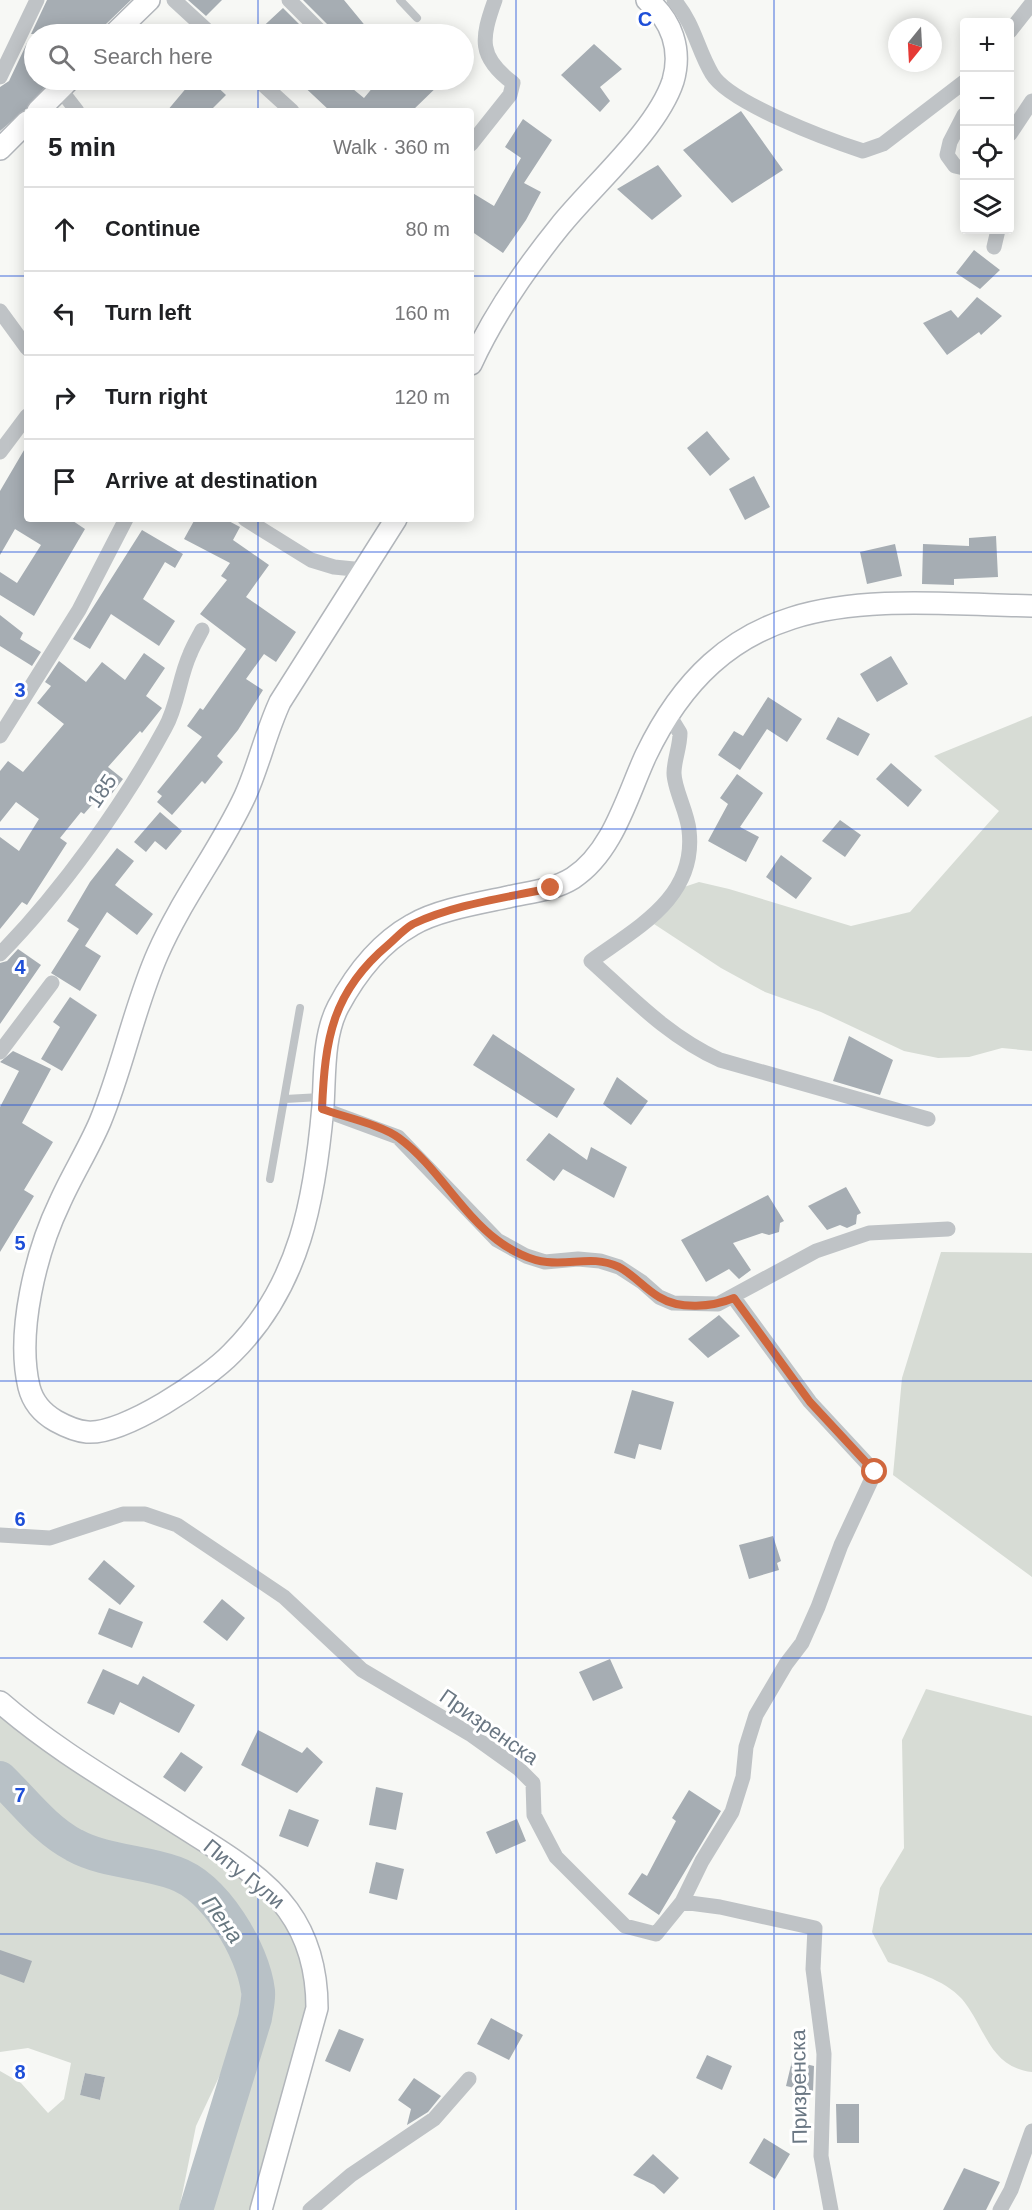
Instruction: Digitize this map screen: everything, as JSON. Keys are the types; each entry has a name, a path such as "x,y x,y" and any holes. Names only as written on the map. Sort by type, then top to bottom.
{"main road":[{"path":"124,24 149,0"},
{"path":"474,358 505,301 560,226 641,133 666,97 675,70 675,41 664,17 647,0"},
{"path":"41,108 59,90"},
{"path":"0,149 24,125"},
{"path":"394,522 280,702 266,731 246,795 211,861 161,945 144,984 109,1098 93,1137 58,1205 39,1258 25,1337 25,1364 33,1400 46,1416 66,1427 91,1432 113,1428 145,1413 202,1378 227,1358 253,1331 289,1275 311,1193 328,1043 334,1014 365,964 410,925 441,914 551,888 582,871 607,840 648,751 669,715 698,677 731,647 761,628 796,615 829,608 890,604 1032,606"},
{"name":"Питу Гули","path":"0,1702 48,1742 199,1837 252,1875 283,1904 304,1935 316,1977 317,2008 261,2210"}],"street":[{"path":"25,24 37,0"},
{"path":"174,0 200,24"},
{"path":"289,0 313,24"},
{"path":"474,140 510,95 513,83 496,70 486,53 484,30 495,0"},
{"path":"674,0 694,28 712,74 720,83 784,121 863,151 883,144 960,85"},
{"path":"1014,27 1032,3"},
{"path":"0,77 24,27"},
{"path":"68,90 76,108"},
{"path":"269,90 289,108"},
{"path":"1014,128 1032,101"},
{"path":"960,123 950,142 947,155 951,164 960,167"},
{"path":"994,247 997,234"},
{"path":"0,311 24,344"},
{"path":"0,452 24,420"},
{"path":"0,736 79,610 124,522"},
{"path":"250,522 311,560 334,567 364,570"},
{"name":"185","path":"0,954 83,855 126,793 166,727 176,703 189,655 202,630"},
{"path":"669,715 680,733 674,777 687,812 691,854 683,876 668,902 591,961 658,1023 692,1047 720,1060 928,1119"},
{"path":"0,1052 52,983"},
{"path":"323,1103 398,1137 497,1240 526,1256 545,1262 578,1259 610,1264 642,1282 658,1297 673,1303 718,1304 734,1298 816,1251 869,1233 948,1229"},
{"path":"682,1902 702,1861 732,1812 743,1777 746,1747 756,1714 786,1664 802,1643 841,1545 875,1472 810,1402 734,1298"},
{"name":"Призренска","path":"0,1535 12,1538 50,1538 123,1514 145,1514 177,1525 284,1598 362,1671 470,1734 519,1769 533,1784 534,1815 556,1857 625,1926 656,1934 682,1902 720,1907 815,1928 813,1970 824,2054 821,2156 831,2210"},
{"path":"310,2210 351,2175 434,2119 469,2079"},
{"path":"1000,2210 1011,2190 1032,2131"}],"lane":[{"path":"400,0 417,18"},
{"path":"270,1179 300,1008"},
{"path":"285,1098 323,1103"}],"shaded area":[{"path":"1032,716 1032,1051 1002,1048 969,1057 938,1058 904,1051 821,1012 765,992 721,968 654,924 684,887 699,882 851,926 910,912 999,811 934,756"},
{"path":"941,1252 1032,1253 1032,1577 893,1475 902,1378"},
{"path":"926,1689 1032,1716 1032,2072 1006,2063 997,2054 970,2010 955,1992 927,1976 888,1962 872,1932 880,1888 904,1848 902,1740"},
{"path":"0,1702 267,1887 316,1977 261,2210 196,2210 255,2018 258,1991 255,1975 240,1939 218,1906 190,1880 162,1869 86,1851 63,1839 35,1814 0,1778"},
{"path":"0,1797 74,1856 108,1870 173,1888 211,1909 232,1940 242,1967 241,2006 234,2045 196,2126 179,2210 0,2210 0,2071 21,2083 48,2113 64,2099 71,2063 28,2048 0,2052","holes":["85,2073 105,2077 100,2100 80,2095"]}],"building":[{"path":"47,0 131,0 106,24 36,24"},
{"path":"188,0 222,0 206,16"},
{"path":"303,0 344,0 364,24 327,24"},
{"path":"283,8 299,24 266,24"},
{"path":"594,44 622,69 600,87 610,101 600,112 561,75"},
{"path":"24,49 24,90 42,90 27,108 24,108 24,111 0,131 0,87 9,81"},
{"path":"185,90 221,90 226,95 213,108 170,108"},
{"path":"308,90 354,90 364,98 371,90 434,90 415,108 327,108"},
{"path":"741,111 783,170 732,203 683,150"},
{"path":"523,119 552,140 524,183 541,192 526,220 503,253 474,233 474,194 494,206 521,158 505,147"},
{"path":"658,165 682,196 652,220 617,189"},
{"path":"974,250 1000,270 980,289 956,273"},
{"path":"977,297 1002,316 981,335 979,332 947,355 923,323 951,310 958,318"},
{"path":"707,431 730,459 710,476 687,448"},
{"path":"24,450 24,522 74,522 85,529 34,616 0,595 0,572 17,583 41,545 15,529 0,555 0,491"},
{"path":"754,476 770,507 745,520 729,489"},
{"path":"193,522 231,522 240,527 233,540 269,565 246,597 296,632 276,662 264,654 246,679 263,690 238,730 217,756 223,762 205,784 202,781 172,815 157,802 162,796 157,792 202,737 187,726 200,708 203,710 246,649 200,614 227,580 221,576 230,563 184,539"},
{"path":"142,530 183,554 175,568 165,562 143,599 175,621 159,646 111,614 90,649 73,639"},
{"path":"996,536 998,577 954,579 954,585 922,584 923,544 969,546 969,538"},
{"path":"895,544 902,576 867,584 860,552"},
{"path":"0,615 23,633 20,639 41,652 32,666 0,646"},
{"path":"144,653 165,668 146,696 162,708 142,733 140,731 108,767 123,779 110,796 104,791 84,814 81,812 60,838 67,843 27,905 22,902 0,929 0,837 19,851 39,819 16,802 0,822 0,771 8,761 23,772 64,724 37,703 51,686 45,682 59,661 86,682 102,662 125,680"},
{"path":"891,656 908,684 877,702 860,674"},
{"path":"768,697 802,719 787,742 767,729 740,770 718,755 734,731 743,736"},
{"path":"838,717 870,734 858,756 826,739"},
{"path":"891,763 922,790 908,807 876,779"},
{"path":"737,774 763,793 740,827 759,837 746,862 708,841 728,804 720,798"},
{"path":"160,812 182,831 166,850 155,841 146,852 134,842"},
{"path":"840,820 861,835 845,857 822,841"},
{"path":"117,848 134,861 115,885 153,914 137,935 107,912 85,946 101,956 80,991 51,973 79,929 67,921 90,882"},
{"path":"781,855 812,878 796,899 766,877"},
{"path":"18,949 41,965 0,1024 0,963 7,961"},
{"path":"70,997 97,1015 62,1071 41,1059 60,1027 53,1022"},
{"path":"493,1034 575,1089 557,1118 473,1065"},
{"path":"849,1036 893,1060 880,1095 833,1081"},
{"path":"13,1051 51,1069 22,1123 53,1142 24,1190 34,1196 0,1252 0,1107 19,1071 0,1062"},
{"path":"617,1077 648,1101 631,1125 603,1104"},
{"path":"549,1133 587,1160 591,1147 627,1167 614,1198 563,1169 554,1181 526,1160"},
{"path":"846,1187 861,1213 857,1215 856,1224 847,1228 840,1225 827,1230 808,1206"},
{"path":"768,1195 784,1221 780,1223 779,1232 769,1235 762,1233 733,1243 751,1270 739,1279 729,1269 706,1282 681,1240"},
{"path":"719,1315 740,1336 708,1358 688,1339"},
{"path":"632,1390 674,1402 661,1450 639,1444 635,1459 614,1453"},
{"path":"773,1536 781,1561 777,1563 779,1570 749,1579 739,1545"},
{"path":"104,1560 135,1586 120,1605 88,1579"},
{"path":"222,1599 245,1618 227,1641 203,1622"},
{"path":"109,1608 143,1622 132,1648 98,1634"},
{"path":"610,1659 623,1688 593,1701 579,1672"},
{"path":"103,1669 138,1685 143,1676 195,1705 179,1733 120,1702 114,1715 87,1703"},
{"path":"258,1730 302,1753 307,1747 323,1762 297,1793 241,1765"},
{"path":"181,1752 203,1767 185,1792 163,1777"},
{"path":"376,1787 403,1793 396,1830 369,1825"},
{"path":"689,1790 721,1811 659,1915 628,1894 642,1873 647,1876 676,1821 672,1818"},
{"path":"289,1809 319,1820 308,1847 279,1836"},
{"path":"517,1819 526,1841 496,1854 486,1832"},
{"path":"376,1862 404,1869 397,1900 369,1893"},
{"path":"0,1950 32,1961 24,1983 0,1974"},
{"path":"491,2018 523,2035 509,2060 477,2044"},
{"path":"339,2029 364,2039 350,2072 325,2061"},
{"path":"707,2055 732,2066 722,2090 696,2078"},
{"path":"792,2061 814,2066 813,2092 786,2086"},
{"path":"85,2073 105,2077 100,2100 80,2095"},
{"path":"414,2078 441,2096 428,2112 407,2125 411,2109 398,2100"},
{"path":"836,2104 859,2104 859,2143 837,2143"},
{"path":"764,2138 790,2154 775,2179 749,2163"},
{"path":"653,2154 679,2178 664,2194 654,2185 633,2175"},
{"path":"964,2168 1000,2182 986,2210 943,2210"}],"waterway":[{"name":"Пена","path":"0,1778 44,1823 74,1845 98,1855 162,1869 190,1880 218,1906 230,1922 249,1957 258,1991 255,2018 196,2210"}],"route":[{"path":"551,888 431,917 410,925 365,964 334,1014 328,1043 322,1109 398,1137 497,1240 526,1256 545,1262 578,1259 600,1261 619,1267 642,1282 658,1297 673,1303 718,1304 734,1298 810,1402 875,1472"}]}
